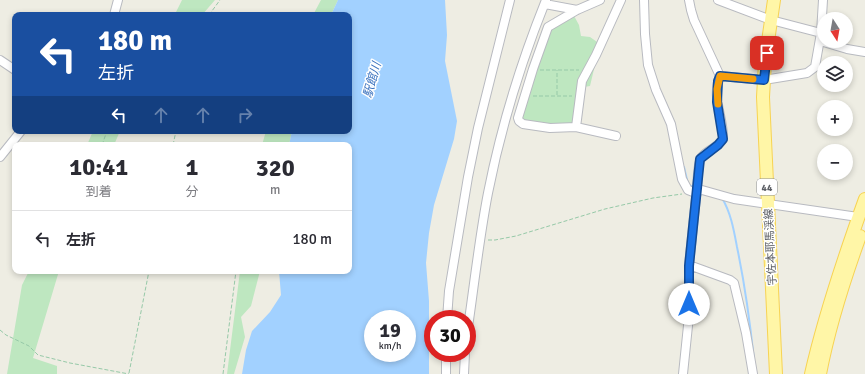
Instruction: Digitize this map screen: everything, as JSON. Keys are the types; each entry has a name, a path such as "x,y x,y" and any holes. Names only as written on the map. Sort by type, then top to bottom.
{"main road":[{"name":"宇佐本耶馬渓線","path":"774,0 764,80 763,105 776,374"},
{"path":"820,374 826,346 862,220 865,199"},
{"path":"811,374 829,303 843,259 862,220"}],"street":[{"path":"115,12 118,0"},
{"path":"448,310 449,291 468,177 478,128 510,0"},
{"path":"600,0 577,10 548,27 518,118 521,123 550,128 576,127 616,136"},
{"path":"576,127 582,80 605,38 621,0"},
{"path":"644,0 646,52 649,70 671,124 682,179 686,187 694,191 702,190 729,198 862,220"},
{"path":"683,374 689,316 689,266 694,191 700,159 718,145 723,139 717,102 718,81 720,76 694,20 689,0"},
{"path":"718,0 817,36"},
{"path":"822,12 823,0"},
{"path":"471,310 488,191 505,123 523,62 546,2 577,10"},
{"path":"720,76 764,80 810,72 815,67 819,48"},
{"path":"845,48 865,52"},
{"path":"0,60 12,68"},
{"path":"0,156 18,134"},
{"path":"689,266 730,280 734,283 746,333 753,374"},
{"path":"446,362 446,374"},
{"path":"464,374 465,362"}],"path":[{"path":"211,12 220,0"},
{"path":"533,69 588,71"},
{"path":"557,70 557,96"},
{"path":"524,96 580,96"},
{"path":"481,240 495,240 516,236 605,209 653,198 694,191"},
{"path":"0,330 6,335 29,346 38,355 70,364 129,374 148,274"},
{"path":"223,374 236,274"}],"green space":[{"path":"182,0 215,0 205,12 176,12"},
{"path":"321,0 338,0 332,12 315,12"},
{"path":"573,14 579,25 581,36 590,37 600,44 590,86 584,87 575,124 539,125 521,119 547,31"},
{"path":"92,134 119,134 115,142 88,142"},
{"path":"265,134 291,134 290,142 263,142"},
{"path":"28,274 58,274 33,358 57,366 57,374 7,374 22,285"},
{"path":"240,274 259,274 251,306 241,317 245,337 234,374 227,374"}],"water":[{"name":"駅館川","path":"338,0 445,0 447,35 445,61 457,121 454,139 434,205 429,233 426,263 429,310 424,310 424,362 429,362 429,374 242,374 246,350 252,331 270,312 281,295 279,274 352,274 352,142 290,142 291,134 352,134 352,12 332,12"}],"waterway":[{"path":"684,167 688,184 690,186 695,186"},
{"path":"722,198 730,216 735,235 745,289 754,360"}],"slow traffic":[{"path":"718,104 717,89 720,76 753,79"}],"route":[{"path":"689,304 689,266 700,159 721,143 723,139 717,102 718,81 720,76 764,80 767,53"}]}
